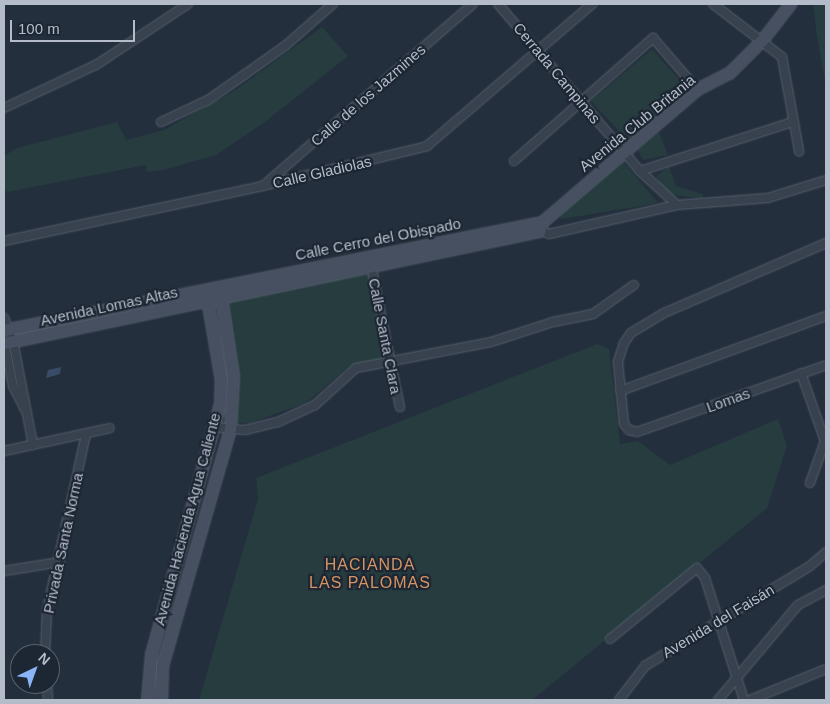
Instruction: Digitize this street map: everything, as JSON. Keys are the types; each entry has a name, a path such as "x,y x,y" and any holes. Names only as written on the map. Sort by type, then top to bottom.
{"main road":[{"name":"Avenida Club Britania","path":"538,226 697,89 729,74 762,40 790,4"},
{"name":"Calle Cerro del Obispado","path":"220,292 371,265 538,226"},
{"name":"Calle Cerro del Obispado","path":"220,292 538,226"},
{"name":"Avenida Lomas Altas","path":"7,330 205,289 220,292"},
{"name":"Avenida Hacienda Agua Caliente","path":"147,700 151,654 215,427 221,380 205,289"},
{"name":"Avenida Lomas Altas","path":"6,342 207,300 220,292"},
{"name":"Avenida Hacienda Agua Caliente","path":"161,700 162,666 230,429 233,376 220,292"}],"street":[{"path":"4,108 96,65 188,4"},
{"path":"161,122 208,100 285,46 333,4"},
{"name":"Calle de los Jazmines","path":"262,186 473,4"},
{"name":"Cerrada Campinas","path":"498,4 640,171 677,205"},
{"name":"Calle Gladiolas","path":"4,240 262,186 427,146 539,52 592,4"},
{"path":"713,4 782,57 799,151"},
{"path":"514,161 580,100 653,38 697,89"},
{"path":"640,171 793,122"},
{"path":"677,205 768,198 826,180"},
{"name":"Calle Cerro del Obispado","path":"538,226 549,234 677,205"},
{"path":"826,243 641,326 631,333 620,353 620,391 826,316"},
{"name":"Calle Santa Clara","path":"371,265 400,407"},
{"path":"215,427 245,430 278,422 315,405 356,368 391,364 491,342 565,319 593,314 634,285"},
{"path":"4,318 7,330 6,342 12,383 25,410"},
{"path":"6,342 22,381 25,410 33,445"},
{"name":"Lomas","path":"620,391 624,424 629,430 637,432 826,365"},
{"path":"801,373 826,442 810,483"},
{"path":"12,383 22,381"},
{"path":"4,451 110,428"},
{"name":"Privada Santa Norma","path":"46,644 48,610 60,562 86,434"},
{"name":"Avenida del Faisán","path":"619,700 646,666 682,642 719,623 810,566 826,552"},
{"path":"4,571 60,562"},
{"path":"610,639 697,568 705,578 744,700"},
{"path":"718,700 736,674 798,604 826,590"},
{"path":"750,700 826,669"}],"green space":[{"path":"813,4 826,4 826,86 817,36"},
{"path":"322,27 348,56 265,122 216,155 163,170 147,172 146,165 7,192 4,188 4,156 17,148 117,122 126,140 164,130 237,89"},
{"path":"652,49 683,84 682,98 628,141 591,101"},
{"path":"659,132 668,155 643,160 637,150"},
{"path":"623,161 658,203 562,219 560,215"},
{"path":"669,167 676,186 703,194 703,199 673,195 660,185 656,176"},
{"path":"368,268 385,361 350,366 306,403 250,423 238,423 234,416 225,298"},
{"path":"597,344 609,349 620,444 638,441 670,465 778,419 787,446 767,508 532,700 199,700 258,499 256,478"}],"water":[{"path":"61,367 60,374 46,378 48,370"}],"district":[{"name":"HACIANDA LAS PALOMAS","path":"370,574"}]}
